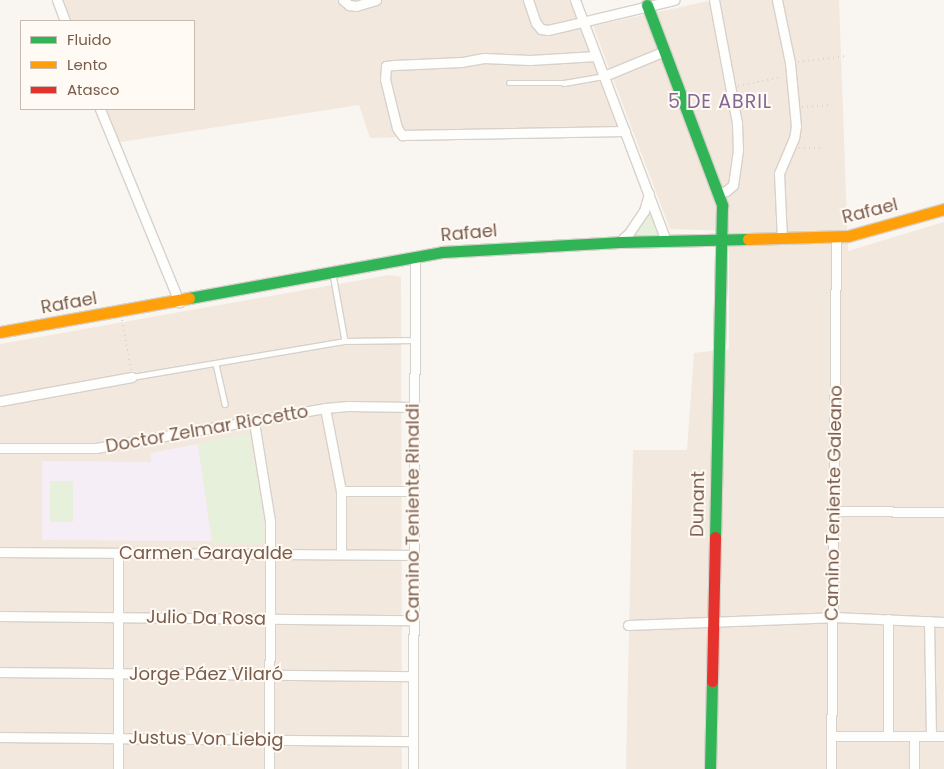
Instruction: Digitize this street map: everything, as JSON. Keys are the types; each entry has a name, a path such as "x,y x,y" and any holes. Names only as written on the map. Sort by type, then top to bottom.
{"street":[{"path":"56,0 65,20"},
{"path":"346,2 356,6 376,0"},
{"path":"528,0 536,24 540,29 548,30 584,23 647,5 674,0"},
{"path":"575,0 666,240"},
{"path":"714,0 737,123 738,150 735,179 731,188 719,193"},
{"path":"778,0 790,63 795,110 794,138 779,173 782,239"},
{"name":"Dunant","path":"647,5 722,205 710,769"},
{"path":"604,76 665,51"},
{"path":"596,56 530,60 484,58 462,62 394,65 386,66 385,79 397,128 402,135 625,131"},
{"path":"100,110 179,302"},
{"path":"619,242 629,233 644,211 649,194"},
{"name":"Rafael","path":"0,332 468,250 666,240 836,237 868,232 944,209"},
{"name":"Camino Teniente Galeano","path":"830,769 836,237"},
{"name":"Camino Teniente Rinaldi","path":"413,769 412,620 415,258"},
{"path":"0,401 132,377"},
{"name":"Doctor Zelmar Riccetto","path":"0,448 96,448 254,422 325,408 348,406 413,407"},
{"path":"325,408 341,491 341,554"},
{"path":"254,422 270,521 269,769"},
{"path":"341,491 413,491"},
{"path":"834,511 944,512"},
{"name":"Carmen Garayalde","path":"0,552 413,555"},
{"path":"118,553 118,769"},
{"name":"Julio Da Rosa","path":"0,616 412,620"},
{"path":"628,625 713,620 833,617 944,622"},
{"path":"888,619 888,736"},
{"path":"929,621 931,736"},
{"name":"Jorge Páez Vilaró","path":"0,672 413,676"},
{"path":"831,736 944,736"},
{"path":"914,736 914,769"},
{"name":"Justus Von Liebig","path":"0,737 413,741"}],"lane":[{"path":"509,83 564,83 604,76"},
{"path":"332,273 345,341"},
{"path":"132,377 345,341 414,340"},
{"path":"216,364 224,404"}],"path":[{"path":"790,63 847,56"},
{"path":"731,88 791,76"},
{"path":"795,110 805,106 831,105"},
{"path":"790,148 824,148"},
{"path":"120,312 132,377"}],"shaded area":[{"path":"57,0 575,0 625,131 370,138 359,105 114,143 100,110 195,110 195,20 65,20"},
{"path":"713,0 839,0 848,251 944,222 944,769 626,769 633,450 687,450 694,353 729,349 729,231 670,229 593,26"},
{"path":"389,275 401,277 402,769 0,769 0,344"},
{"path":"198,444 212,541 42,540 42,461 151,462 151,453"}],"green space":[{"path":"649,212 651,212 659,236 636,239 633,235"},
{"path":"249,433 264,520 263,544 216,543 212,541 198,444"},
{"path":"50,481 73,481 73,522 50,522"}],"traffic: fast":[{"path":"647,5 722,205 715,537"},
{"path":"189,298 442,252 619,242 748,239"},
{"path":"710,769 712,681"}],"traffic: slow":[{"path":"748,239 848,236 944,209"},
{"path":"0,332 189,298"}],"traffic: jam":[{"path":"712,681 715,537"}],"district":[{"name":"5 DE ABRIL","path":"720,102"}]}
